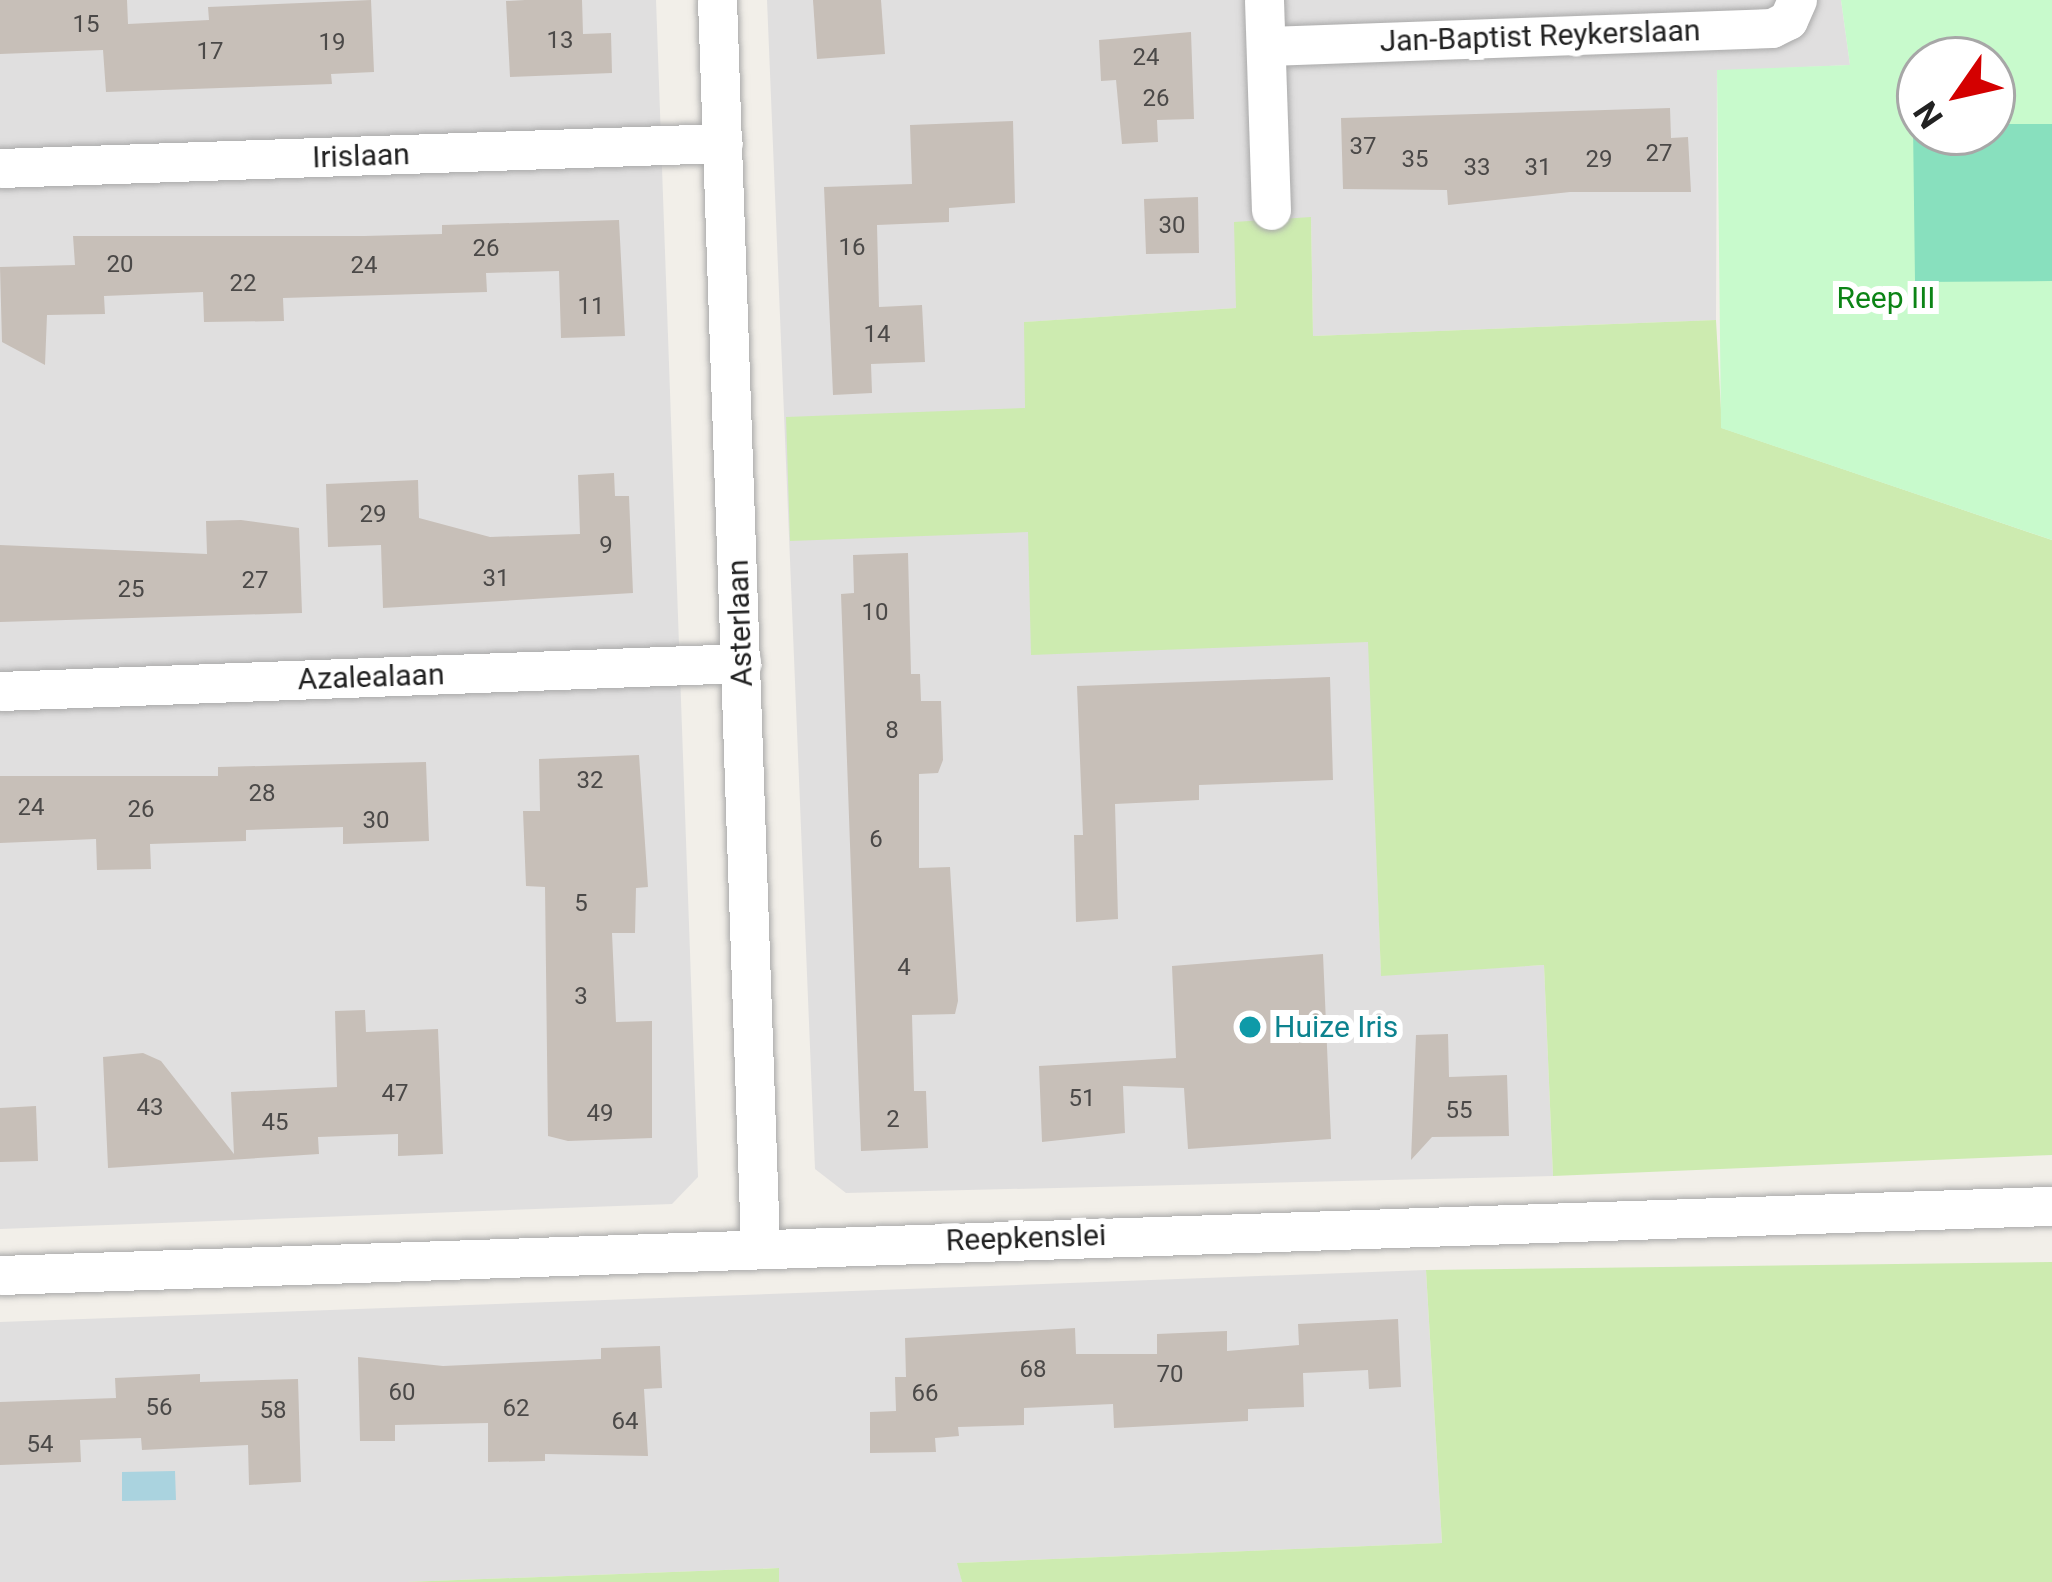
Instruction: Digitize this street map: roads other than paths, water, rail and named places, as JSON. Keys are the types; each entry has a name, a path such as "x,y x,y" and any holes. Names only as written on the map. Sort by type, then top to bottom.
{"street":[{"name":"Asterlaan","path":"717,0 760,1246"},
{"path":"1264,0 1271,210"},
{"name":"Jan-Baptist Reykerslaan","path":"1268,46 1772,28 1788,20 1797,0"},
{"name":"Irislaan","path":"0,168 723,143"},
{"name":"Azalealaan","path":"0,691 741,663"},
{"name":"Reepkenslei","path":"0,1275 2052,1206"}],"water":[{"path":"175,1471 176,1500 122,1501 122,1472"}],"place":[{"name":"Huize Iris","path":"1250,1027"}],"park label":[{"name":"Reep III","path":"1886,298"}]}
